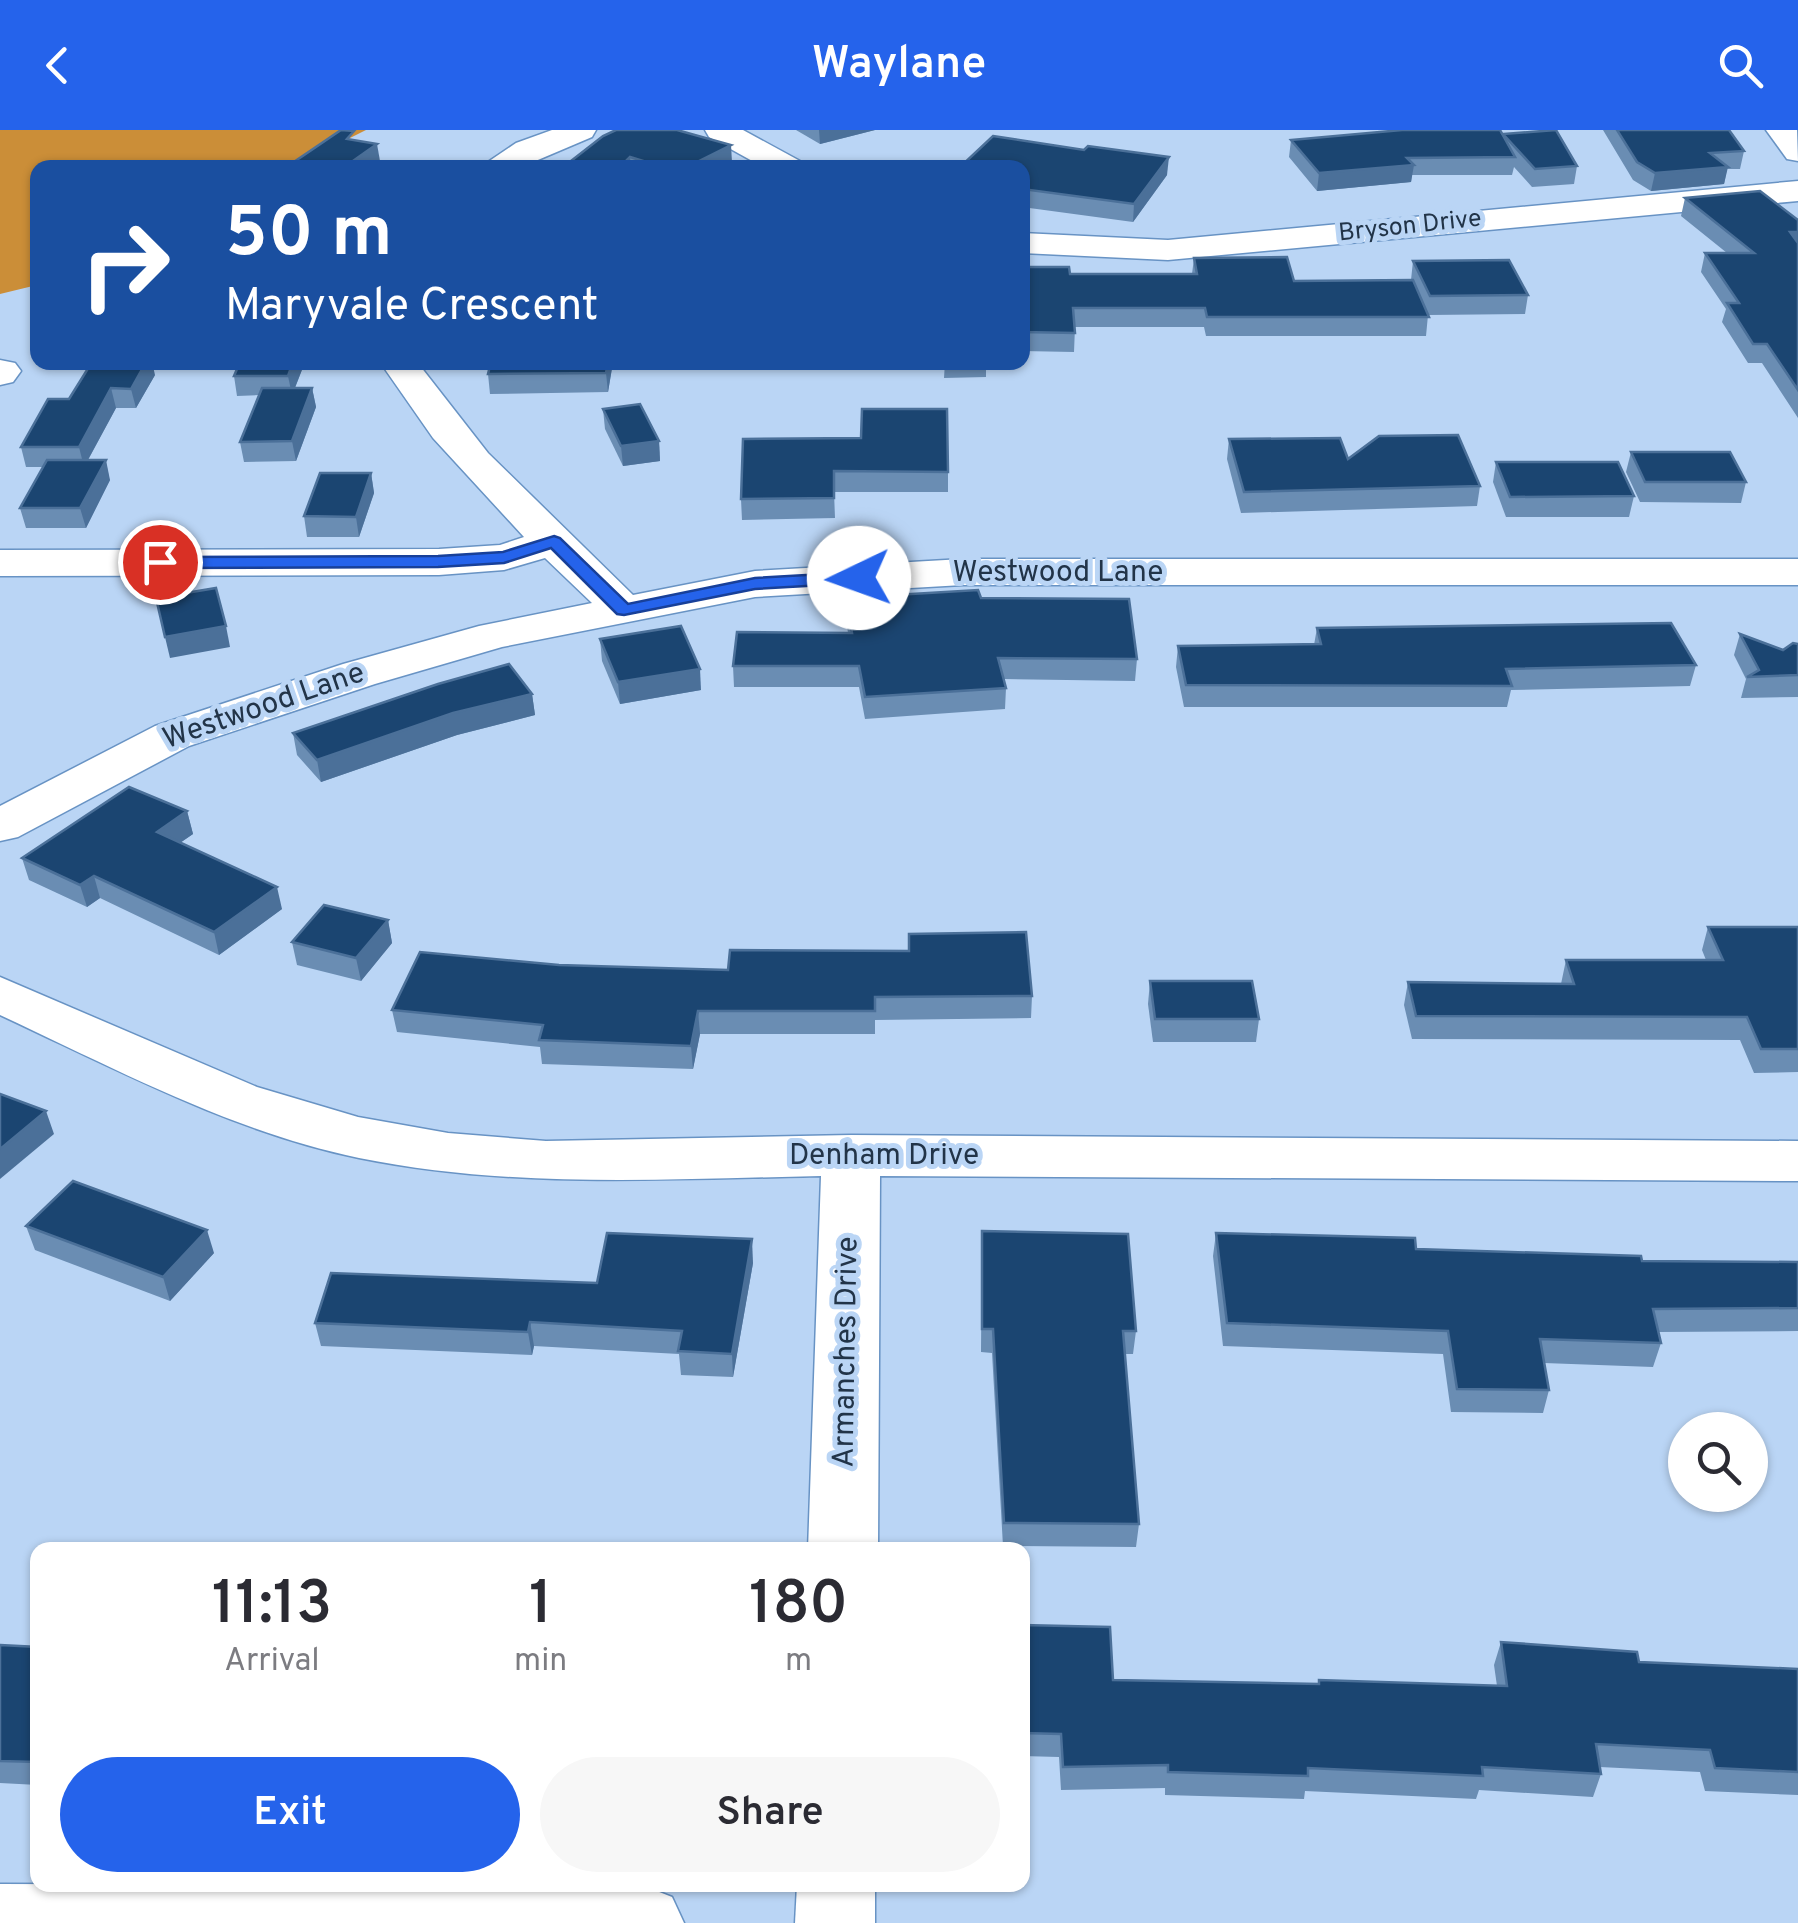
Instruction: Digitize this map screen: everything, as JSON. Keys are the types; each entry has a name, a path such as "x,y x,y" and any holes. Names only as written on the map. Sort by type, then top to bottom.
{"street":[{"path":"510,160 581,130"},
{"path":"720,130 774,160"},
{"path":"1780,130 1798,152"},
{"name":"Bryson Drive","path":"1030,243 1168,250 1798,191"},
{"path":"404,370 433,412 624,610"},
{"path":"0,563 438,562 504,557 554,541"},
{"name":"Westwood Lane","path":"0,826 172,736 358,674 495,635 755,584 963,572 1798,572"},
{"name":"Denham Drive","path":"0,994 237,1101 356,1137 448,1153 546,1161 851,1155 1798,1162"},
{"name":"Armanches Drive","path":"843,1542 851,1155"},
{"path":"835,1923 836,1892"},
{"path":"0,1921 644,1923"}],"shaded area":[{"path":"0,130 366,130 306,160 30,160 30,287 0,294"}],"building":[{"path":"341,130 354,131 347,139 377,144 354,160 297,160"},
{"path":"616,130 677,130 731,145 701,160 572,160"},
{"path":"1402,130 1500,130 1515,157 1407,158 1414,165 1319,173 1291,140"},
{"path":"1556,130 1577,166 1535,169 1503,134"},
{"path":"1617,130 1729,130 1744,151 1710,153 1728,167 1655,173 1637,162"},
{"path":"993,136 1084,150 1088,146 1169,157 1134,204 1030,190 1030,160 968,160"},
{"path":"1760,191 1798,220 1798,232 1790,232 1798,243 1798,390 1767,344 1753,344 1727,303 1739,303 1705,253 1754,253 1685,198"},
{"path":"1287,257 1294,281 1413,280 1429,317 1207,317 1205,308 1073,308 1075,333 1030,332 1030,267 1069,267 1070,274 1197,274 1194,258"},
{"path":"1509,260 1528,295 1430,296 1413,261"},
{"path":"87,370 142,370 131,389 111,388 79,447 21,447 48,399 69,399"},
{"path":"237,370 290,370 288,376 234,376"},
{"path":"489,370 607,370 606,373 488,374"},
{"path":"262,388 312,388 292,441 240,442"},
{"path":"640,404 659,441 621,446 603,409"},
{"path":"862,409 947,409 948,472 834,471 834,498 741,499 743,439 861,438"},
{"path":"1458,435 1480,486 1244,492 1229,439 1340,438 1348,459 1379,436"},
{"path":"1631,452 1730,452 1746,482 1645,482"},
{"path":"47,460 106,460 80,508 20,508"},
{"path":"1496,462 1618,462 1634,496 1510,497"},
{"path":"320,473 371,473 356,517 304,516"},
{"path":"216,588 226,626 165,637 156,598"},
{"path":"978,590 981,598 1129,599 1137,659 998,658 1006,688 865,697 859,666 733,666 737,632 852,633 845,598"},
{"path":"1671,623 1696,665 1506,669 1512,686 1186,685 1178,646 1321,644 1317,628"},
{"path":"681,626 700,669 618,682 600,639"},
{"path":"1740,634 1783,650 1798,644 1798,675 1747,677 1759,670"},
{"path":"509,664 532,694 453,713 317,760 293,733 438,684"},
{"path":"129,787 187,811 157,832 277,887 214,932 94,876 80,885 22,858"},
{"path":"324,905 388,920 356,958 292,942"},
{"path":"1708,927 1798,927 1798,1049 1761,1049 1747,1017 1416,1016 1408,982 1574,984 1566,960 1723,960"},
{"path":"1026,932 1032,996 875,997 875,1011 698,1011 691,1046 539,1040 543,1025 392,1010 420,952 559,965 728,970 730,950 909,951 909,934"},
{"path":"1150,981 1252,981 1259,1019 1155,1019"},
{"path":"0,1094 46,1111 0,1149"},
{"path":"73,1181 207,1230 163,1277 26,1226"},
{"path":"982,1231 1128,1234 1136,1331 1123,1331 1139,1524 1004,1523 993,1329 982,1329"},
{"path":"607,1233 752,1239 732,1354 678,1351 682,1331 530,1322 528,1332 315,1323 331,1273 597,1283"},
{"path":"1216,1233 1415,1238 1416,1249 1641,1256 1642,1261 1798,1262 1798,1308 1653,1309 1661,1343 1540,1339 1549,1390 1457,1389 1448,1331 1227,1323"},
{"path":"1030,1625 1110,1627 1113,1680 1319,1684 1319,1680 1507,1686 1501,1642 1637,1652 1639,1662 1798,1669 1798,1772 1715,1768 1710,1750 1596,1744 1601,1774 1482,1767 1483,1776 1308,1768 1308,1776 1168,1772 1168,1765 1063,1767 1061,1734 1030,1733"},
{"path":"0,1645 30,1647 30,1762 0,1761"}],"route":[{"path":"160,562 438,562 504,557 554,541 624,610 755,584 859,578"}]}
